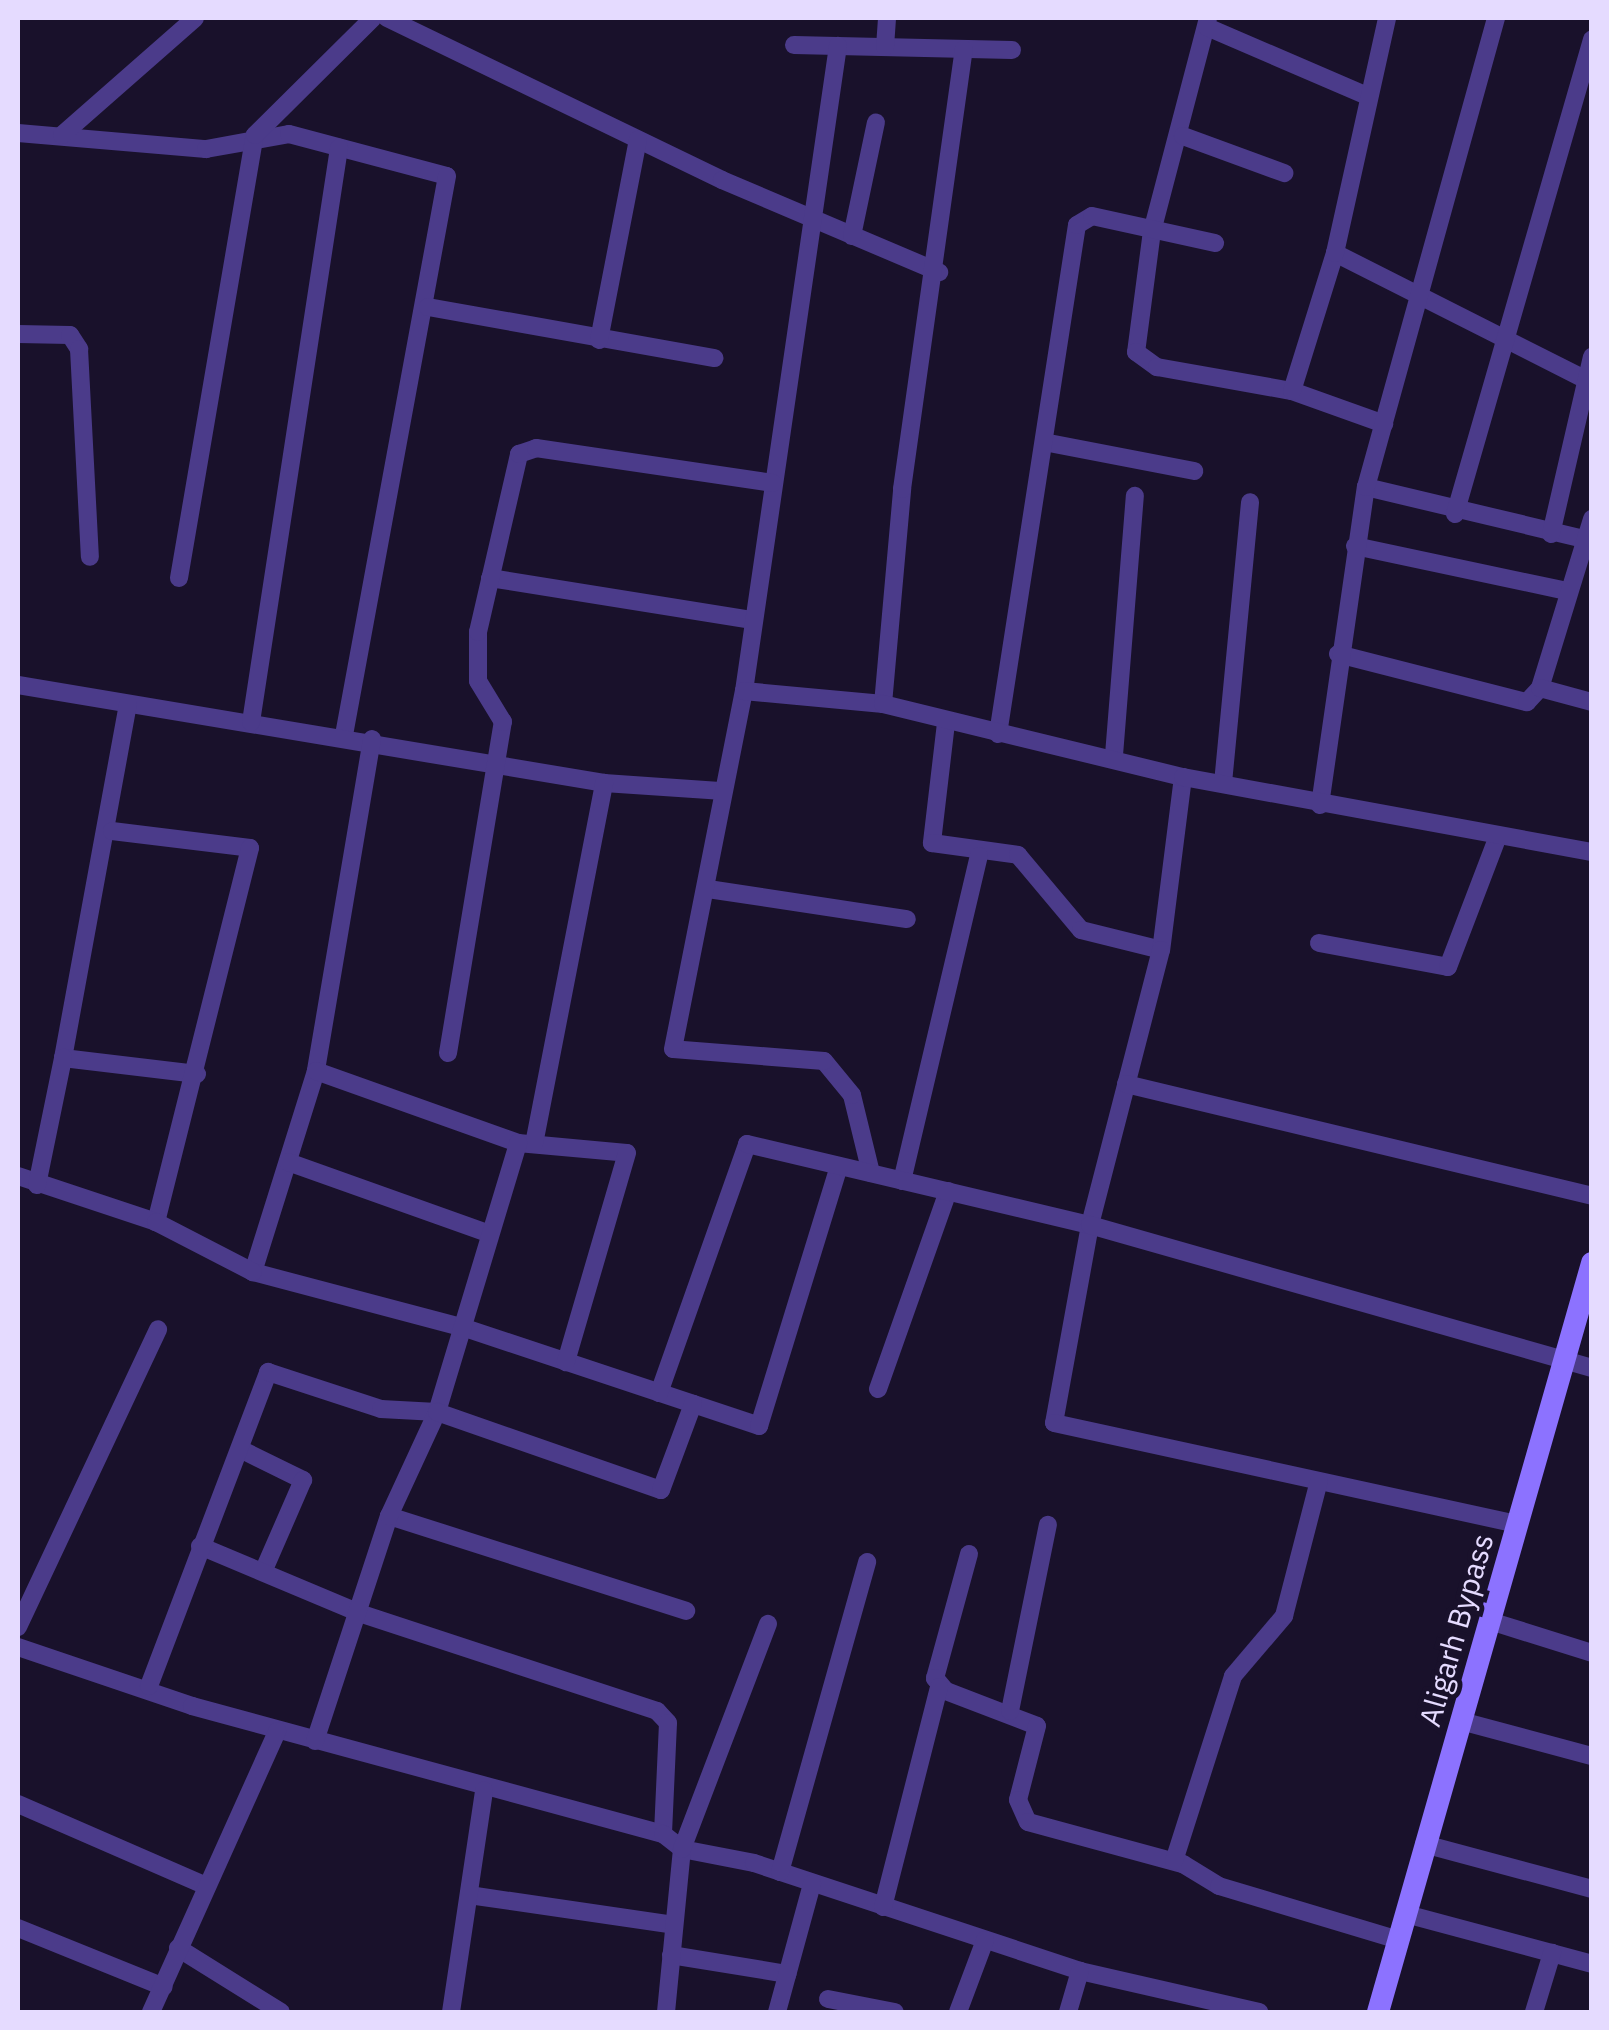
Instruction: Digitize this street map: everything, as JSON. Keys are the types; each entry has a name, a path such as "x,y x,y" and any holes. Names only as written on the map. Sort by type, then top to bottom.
{"main road":[{"name":"Aligarh Bypass","path":"1378,2012 1592,1264"}],"street":[{"path":"62,135 195,18"},
{"path":"179,578 254,135 373,18"},
{"path":"386,18 638,140 812,220 938,272"},
{"path":"885,47 886,18"},
{"path":"1292,391 1334,253 1366,94 1387,18"},
{"path":"1320,805 1338,654 1366,487 1421,303 1496,18"},
{"path":"1366,94 1208,22 1183,136 1152,231 1140,360 1292,391 1384,424"},
{"path":"1455,514 1592,38"},
{"path":"794,45 1012,50"},
{"path":"838,46 744,691 720,790 708,890 673,1049 824,1061 852,1095 871,1174"},
{"path":"884,704 902,489 938,272 964,48"},
{"path":"852,236 876,122"},
{"path":"18,133 206,149 254,135 339,148 447,176 428,307 344,735"},
{"path":"1183,136 1284,173"},
{"path":"600,340 638,140"},
{"path":"251,722 339,148"},
{"path":"998,734 1049,442 1077,225 1092,216 1215,243"},
{"path":"1334,253 1421,303 1588,382"},
{"path":"428,307 714,358"},
{"path":"18,334 70,334 79,349 90,557"},
{"path":"1551,534 1592,357"},
{"path":"1049,442 1194,471"},
{"path":"448,1053 503,722 475,661 519,454 536,448 772,482"},
{"path":"1366,487 1455,514 1584,539"},
{"path":"1114,755 1135,496"},
{"path":"1223,784 1250,502"},
{"path":"1540,688 1566,591 1592,519"},
{"path":"1355,546 1566,591"},
{"path":"490,578 753,620"},
{"path":"1338,654 1510,704 1540,688 1592,702"},
{"path":"18,685 344,735 604,783 720,790"},
{"path":"744,691 884,704 998,734 1114,755 1183,777 1592,852"},
{"path":"37,1185 112,831 128,704"},
{"path":"946,722 932,843 980,856 1018,856 1081,930 1161,950"},
{"path":"253,1272 316,1071 372,740"},
{"path":"1183,777 1161,950 1090,1224 1054,1423 1518,1524"},
{"path":"315,1742 389,1516 436,1412 465,1328 485,1232 526,1144 604,783"},
{"path":"112,831 250,848 197,1074 156,1222"},
{"path":"1319,943 1448,968 1498,836"},
{"path":"902,1181 980,856"},
{"path":"708,890 907,919"},
{"path":"63,1058 197,1074"},
{"path":"316,1071 526,1144 627,1153 566,1362"},
{"path":"1126,1084 1592,1196"},
{"path":"659,1393 747,1144 1090,1224 1592,1368"},
{"path":"288,1162 485,1232"},
{"path":"18,1176 156,1222 253,1272 465,1328 759,1426 839,1166"},
{"path":"878,1388 948,1191"},
{"path":"18,1627 158,1328"},
{"path":"150,1686 200,1546 244,1451 268,1372 381,1409 436,1412 660,1490 693,1404"},
{"path":"244,1451 303,1480 263,1572"},
{"path":"1174,1861 1233,1676 1284,1616 1319,1481"},
{"path":"389,1516 686,1611"},
{"path":"1010,1711 1048,1525"},
{"path":"200,1546 359,1613 657,1711 668,1723 663,1834"},
{"path":"883,1907 939,1687 937,1664 969,1554"},
{"path":"780,1872 868,1562"},
{"path":"1490,1620 1592,1652"},
{"path":"666,2012 682,1849 768,1624"},
{"path":"18,1647 150,1686 315,1742 484,1790 663,1834 682,1849 780,1872 1080,1971 1259,2012"},
{"path":"939,1687 1010,1711 1036,1726 1018,1800 1028,1822 1174,1861 1219,1886 1398,1940"},
{"path":"1462,1720 1592,1756"},
{"path":"152,2012 277,1730"},
{"path":"451,2012 484,1790"},
{"path":"18,1804 207,1886"},
{"path":"1424,1844 1592,1890"},
{"path":"776,2012 812,1884"},
{"path":"469,1894 674,1926"},
{"path":"1406,1914 1592,1964"},
{"path":"18,1928 164,1987"},
{"path":"958,2012 985,1940"},
{"path":"178,1948 280,2012"},
{"path":"1534,2012 1552,1953"},
{"path":"671,1954 787,1974"},
{"path":"1068,2012 1080,1971"},
{"path":"828,1999 895,2012"}]}
